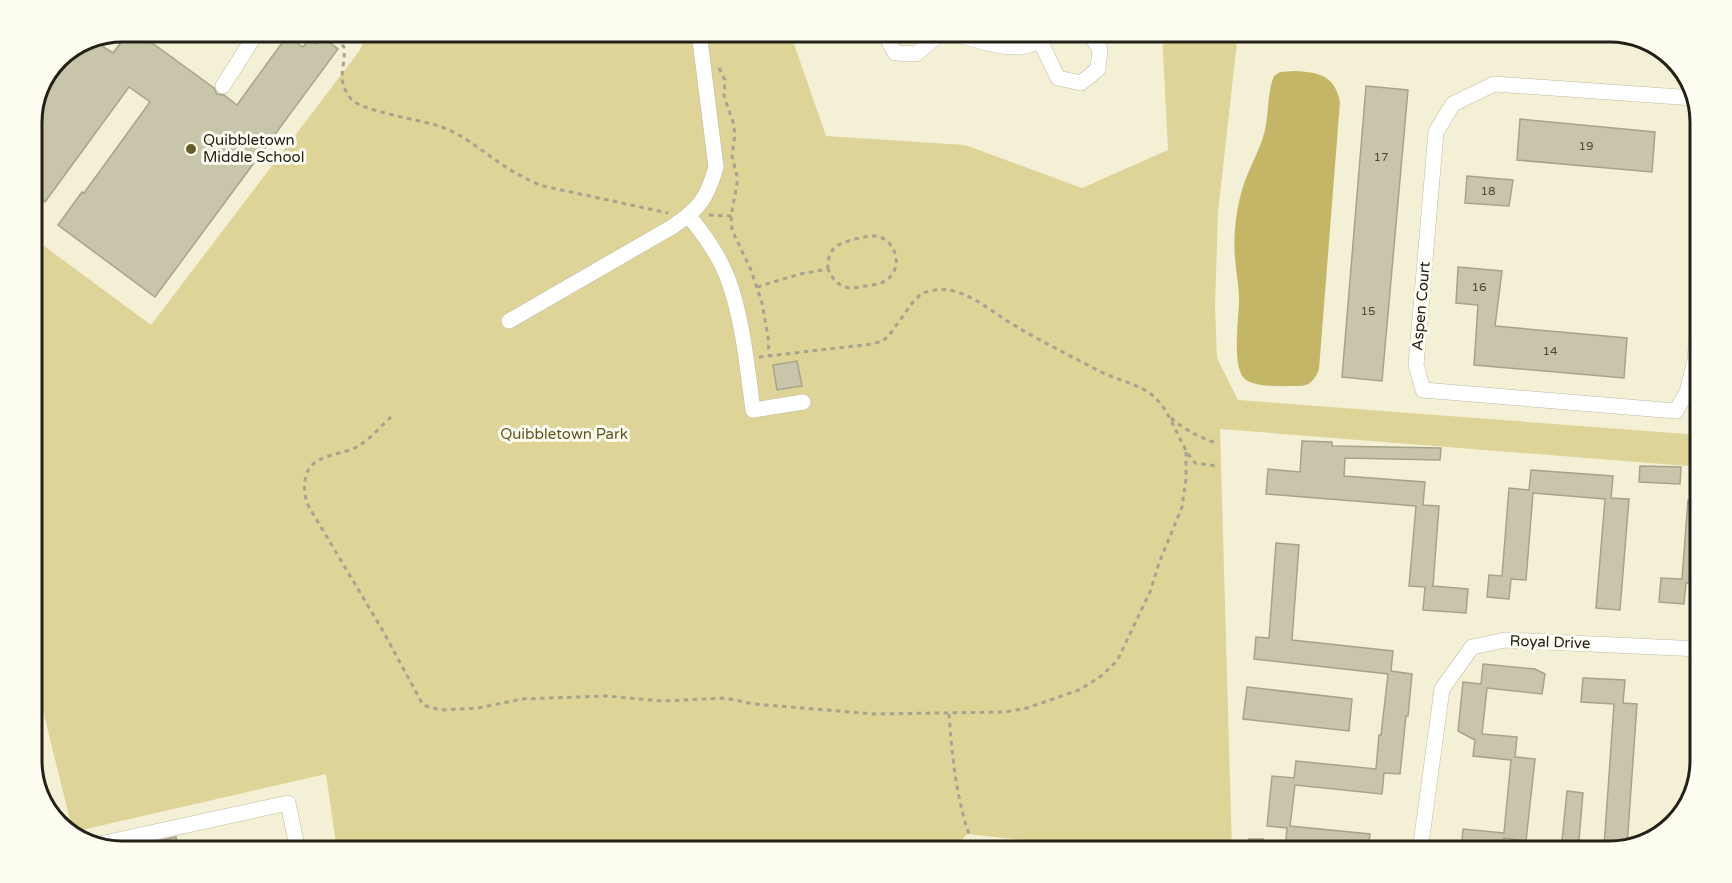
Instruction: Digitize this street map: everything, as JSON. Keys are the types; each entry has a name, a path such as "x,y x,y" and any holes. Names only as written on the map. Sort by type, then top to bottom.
{"street":[{"path":"223,86 252,42"},
{"path":"509,321 696,216 712,183 716,167 700,42"},
{"path":"889,42 895,53 916,54 930,42"},
{"path":"982,42 1008,47 1036,42"},
{"path":"1040,42 1058,78 1081,83 1098,69 1101,49 1096,42"},
{"name":"Aspen Court","path":"1686,97 1494,84 1453,104 1436,132 1416,364 1424,390 1676,411 1690,383"},
{"path":"696,216 728,279 746,359 753,410 803,402"},
{"name":"Royal Drive","path":"1421,841 1442,689 1472,647 1505,640 1690,649"},
{"path":"116,840 288,803 296,841"}],"path":[{"path":"340,42 344,46 345,56 341,78 344,87 356,104 440,126 460,136 525,179 543,186 673,214"},
{"path":"715,48 716,42"},
{"path":"718,64 725,80 724,96 735,134 732,156 737,184 731,216 732,230 757,287 765,319 769,356"},
{"path":"696,216 731,216"},
{"path":"876,236 887,241 895,252 895,271 880,284 843,287 834,280 828,269 829,255 842,242 876,236"},
{"path":"757,287 800,274 828,269"},
{"path":"746,359 883,341 921,294 930,290 956,291 1104,374 1139,386 1151,394 1179,425 1197,436 1216,443"},
{"path":"1169,415 1186,452 1195,463 1217,466"},
{"path":"391,417 359,446 313,463 307,470 304,495 423,705 440,710 478,708 522,699 606,696 663,701 725,698 754,704 874,714 1005,712 1027,708 1079,690 1100,677 1117,661 1150,592 1182,507 1186,479 1186,452"},
{"path":"949,714 956,784 963,818 970,837"}],"green space":[{"name":"Quibbletown Park","path":"363,42 794,42 826,136 965,145 1082,188 1168,150 1163,42 1237,42 1218,212 1215,307 1217,358 1238,400 1690,434 1690,466 1220,429 1232,841 1031,841 967,834 961,841 336,841 326,774 82,830 71,822 42,706 42,244 151,325 360,50"}],"shaded area":[{"path":"1280,72 1311,72 1330,81 1338,93 1340,102 1319,369 1313,380 1304,385 1268,386 1247,381 1243,377 1238,361 1239,290 1235,232 1242,190 1265,130 1270,89 1274,76"}],"building":[{"name":"Quibbletown Middle School","path":"121,42 151,42 214,88 217,94 224,95 237,105 283,42 296,42 303,47 307,42 316,44 329,42 338,49 155,297 58,225 150,102 129,87 45,202 42,200 42,117 48,91 65,65 78,55 101,45 113,53"},
{"path":"1366,86 1408,90 1382,381 1342,377"},
{"path":"1520,119 1655,132 1652,172 1517,160"},
{"path":"1467,176 1513,180 1509,206 1465,203"},
{"path":"1458,267 1502,271 1495,326 1627,338 1624,378 1474,365 1478,305 1456,303"},
{"path":"797,361 802,386 777,390 773,365"},
{"path":"1302,441 1332,442 1332,446 1441,448 1440,460 1345,458 1344,476 1425,482 1423,505 1439,506 1433,586 1468,589 1466,613 1423,610 1425,587 1409,586 1416,506 1266,494 1268,469 1300,472"},
{"path":"1640,466 1681,467 1680,484 1639,482"},
{"path":"1531,470 1613,476 1611,498 1629,499 1620,610 1596,608 1605,499 1533,493 1526,580 1511,579 1509,599 1487,597 1489,575 1502,576 1509,488 1529,490"},
{"path":"1688,500 1690,500 1690,583 1686,583 1684,604 1659,602 1661,578 1682,579"},
{"path":"1276,543 1299,545 1292,640 1393,651 1391,671 1412,674 1400,774 1384,773 1382,794 1295,785 1290,826 1370,834 1369,841 1286,841 1287,828 1267,826 1272,776 1294,778 1296,761 1376,769 1388,674 1254,659 1256,637 1269,638"},
{"path":"1483,664 1535,669 1545,674 1542,694 1487,688 1482,734 1517,737 1515,757 1535,759 1526,841 1504,838 1504,841 1462,841 1463,829 1504,833 1511,760 1473,756 1475,740 1458,731 1463,682 1481,684"},
{"path":"1583,678 1625,680 1623,703 1637,704 1628,839 1604,841 1614,704 1581,702"},
{"path":"1247,687 1352,699 1349,731 1243,719"},
{"path":"1567,791 1583,793 1579,841 1562,841"},
{"path":"176,837 177,841 158,841"},
{"path":"1249,839 1263,839 1263,841 1249,841"}],"place":[{"name":"Quibbletown Middle School","path":"191,149"}]}
